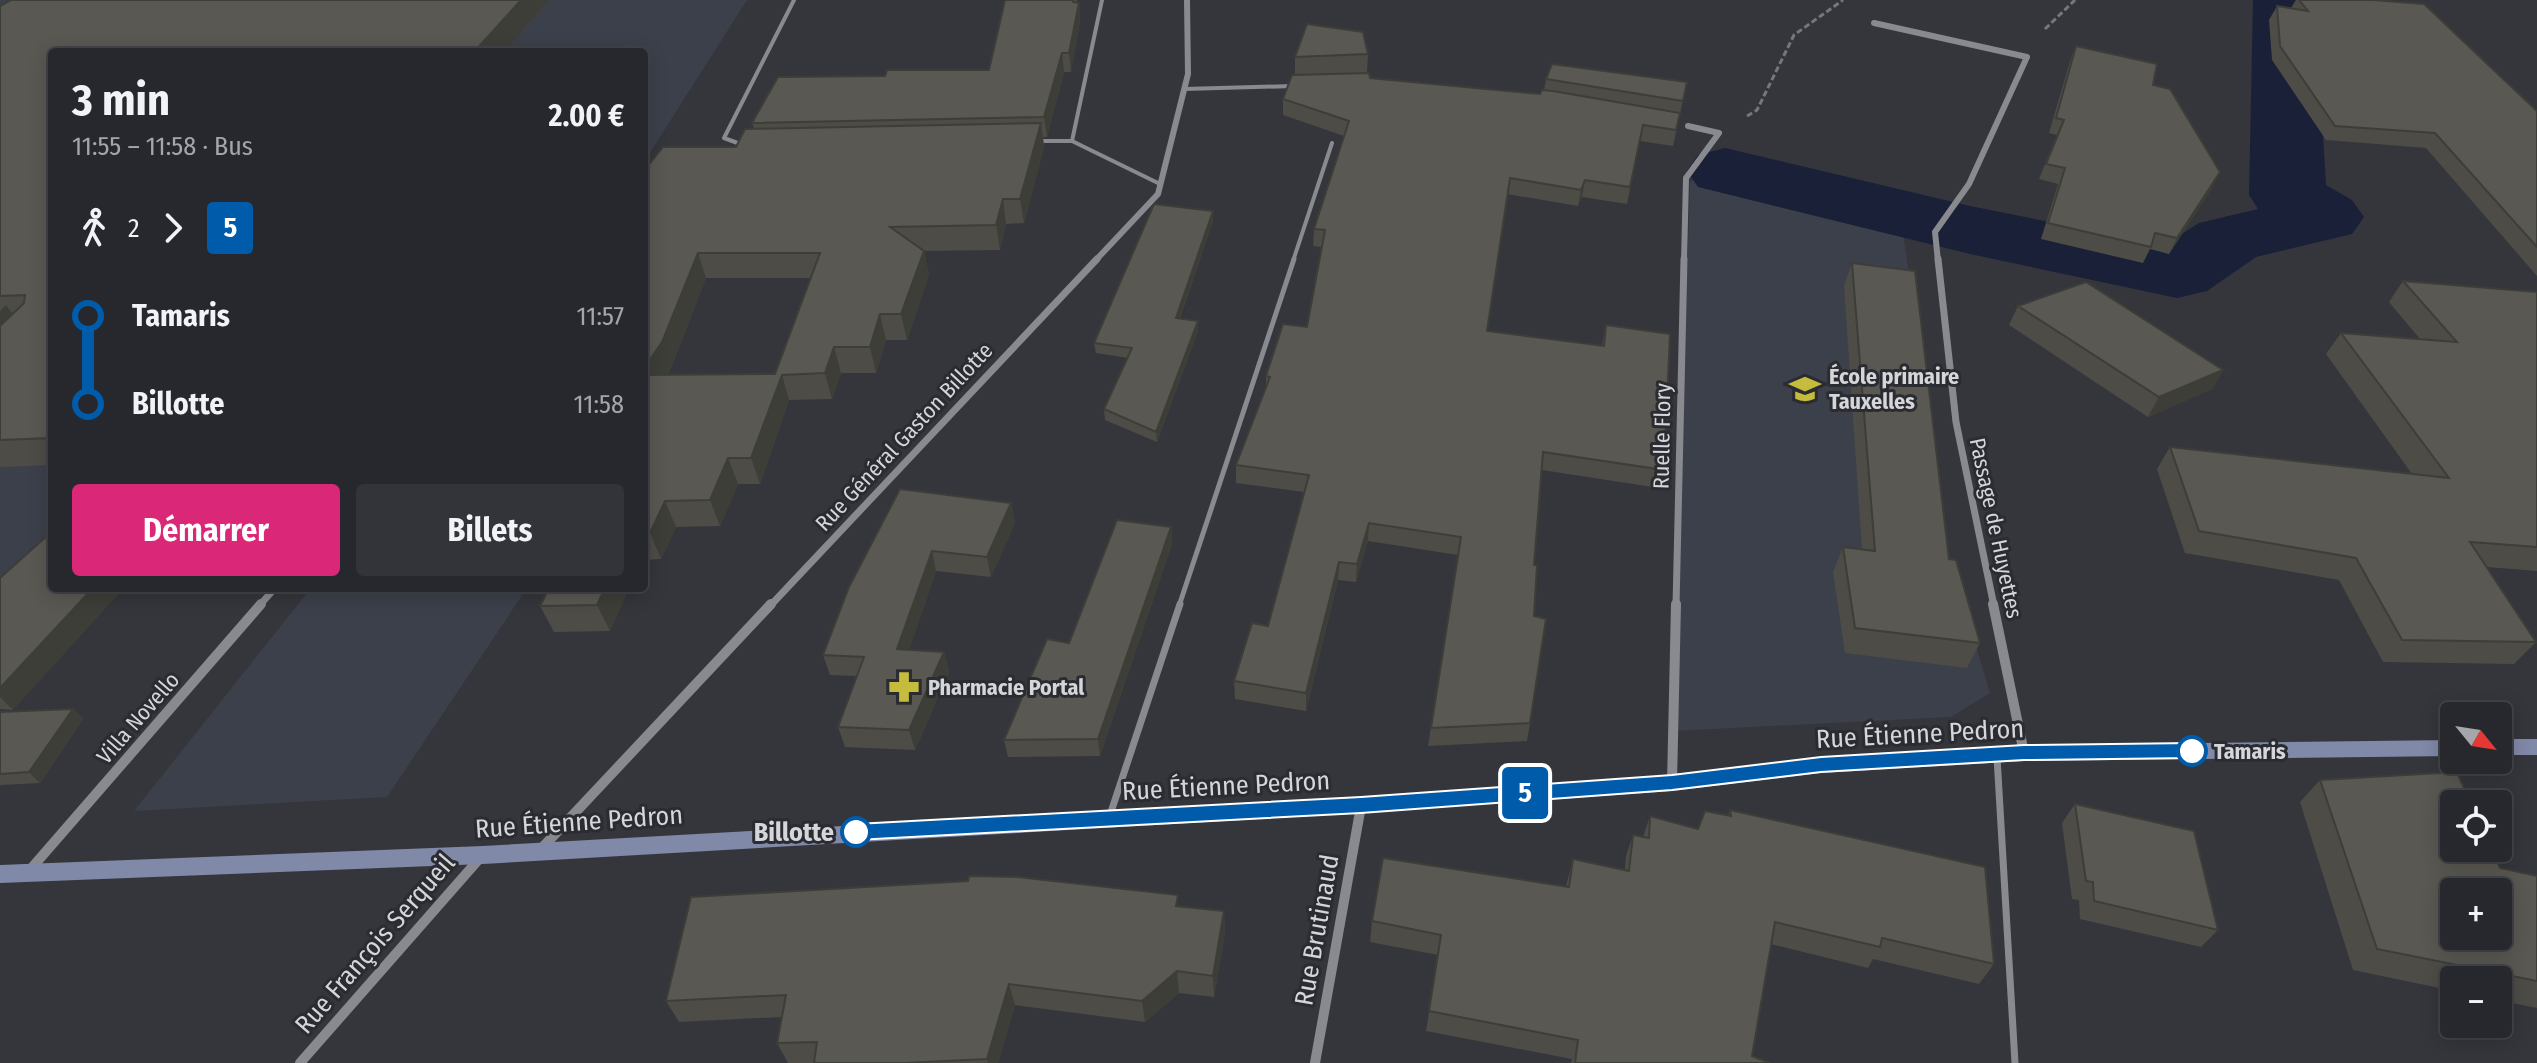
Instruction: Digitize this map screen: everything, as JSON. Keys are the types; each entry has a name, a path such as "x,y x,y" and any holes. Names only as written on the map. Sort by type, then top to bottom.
{"street":[{"name":"Rue Général Gaston Billotte","path":"541,849 1158,194 1188,74 1187,0"},
{"path":"1874,23 2027,57"},
{"name":"Passage de Huyettes","path":"2024,753 1956,422 1935,232 1969,184 2027,57"},
{"path":"1688,126 1719,133"},
{"name":"Ruelle Flory","path":"1672,783 1686,178 1719,133"},
{"name":"Villa Novello","path":"28,873 272,592"},
{"path":"2512,747 2537,747"},
{"name":"Rue Étienne Pedron","path":"0,874 483,855 541,849 1361,805 1672,783 1821,765 2024,753 2440,748"},
{"name":"Rue Brutinaud","path":"1315,1063 1361,805"},
{"name":"Rue François Serqueil","path":"300,1063 483,855"}],"lane":[{"path":"751,148 724,138 794,0"},
{"path":"1072,141 1102,0"},
{"path":"1184,89 1295,86"},
{"path":"1026,142 1072,141 1160,184"},
{"path":"1109,818 1332,143"},
{"path":"1997,757 2015,1063"}],"path":[{"path":"1719,133 1757,110 1794,35 1843,0"},
{"path":"2027,57 2042,32 2075,0"}],"shaded area":[{"path":"0,0 747,0 648,156 648,48 48,48 48,562 0,611"},
{"name":"École primaire Tauxelles","path":"1712,173 1901,219 1950,559 1990,693 1951,717 1673,731 1690,182"},
{"path":"308,592 524,592 387,797 134,811"}],"building":[{"path":"11,0 521,0 478,48 48,48 48,438 0,440 0,326 24,303 25,295 0,296 0,6"},
{"path":"1005,0 1073,0 1079,3 1069,53 1062,53 1044,117 752,123 778,77 885,76 887,70 989,70"},
{"path":"2299,0 2424,4 2537,111 2537,247 2435,133 2335,126 2280,46 2277,6 2308,11"},
{"path":"1307,24 1363,32 1368,54 1295,57"},
{"path":"2076,46 2157,64 2153,85 2170,89 2220,172 2177,238 2155,233 2151,247 2048,223 2065,168 2046,164 2064,120 2056,118"},
{"path":"1552,64 1687,82 1683,101 1546,79"},
{"path":"1369,73 1370,78 1540,94 1542,90 1553,91 1680,113 1676,130 1643,125 1630,187 1585,180 1581,190 1510,178 1487,331 1604,346 1606,325 1670,334 1664,470 1543,452 1534,565 1537,565 1534,616 1546,619 1530,723 1431,728 1461,537 1369,523 1357,564 1339,562 1306,693 1234,681 1252,623 1268,626 1309,475 1236,465 1270,377 1266,376 1283,324 1307,327 1325,230 1314,229 1349,121 1283,99 1292,75"},
{"path":"1041,123 1020,199 1003,199 996,225 890,227 924,251 901,314 880,314 870,347 834,347 825,373 782,375 751,458 728,458 710,500 665,501 648,533 648,375 775,374 820,253 698,253 662,342 648,362 648,166 663,147 736,147 745,129"},
{"path":"1154,204 1213,211 1176,318 1198,321 1156,432 1104,409 1132,348 1094,343"},
{"path":"1852,263 1915,271 1949,559 1956,560 1980,643 1855,628 1843,547 1875,551"},
{"path":"2403,281 2537,292 2537,547 2470,542 2536,642 2402,640 2356,558 2199,531 2170,447 2449,478 2341,333 2457,342"},
{"path":"2086,282 2223,370 2159,397 2018,306"},
{"path":"900,489 1011,503 987,557 932,551 897,649 944,652 909,730 838,727 864,657 823,655 849,587"},
{"path":"1117,520 1171,527 1098,739 1004,740 1047,639 1069,643"},
{"path":"48,535 48,592 89,592 0,688 0,578"},
{"path":"547,592 603,592 597,605 540,606"},
{"path":"73,709 29,772 0,774 0,712"},
{"path":"2458,774 2465,790 2440,790 2440,862 2497,862 2500,868 2537,876 2537,981 2512,976 2512,966 2462,966 2377,949 2320,780"},
{"path":"2075,804 2194,831 2218,930 2094,901 2093,882 2086,881"},
{"path":"1730,810 1985,867 1994,964 1882,938 1880,947 1775,922 1752,1056 1770,1063 1575,1063 1578,1040 1429,1011 1441,935 1372,921 1383,858 1569,887 1573,859 1629,871 1633,835 1649,838 1650,816 1698,829 1705,811 1731,816"},
{"path":"969,876 1018,877 1178,895 1176,906 1224,911 1213,976 1177,971 1142,1001 1009,984 987,1059 904,1063 814,1063 817,1042 777,1043 786,995 666,1001 691,897 968,881"}],"waterway":[{"path":"1725,171 1970,230 2177,273 2228,240 2324,217 2288,195 2284,0"}],"bus line":[{"name":"5","path":"856,832 1361,805 1672,783 1821,765 2024,753 2192,751"}],"place":[{"name":"École primaire Tauxelles","path":"1805,389"},
{"name":"Pharmacie Portal","path":"904,687"},
{"name":"Tamaris","path":"2192,751"},
{"name":"Billotte","path":"856,832"}]}
